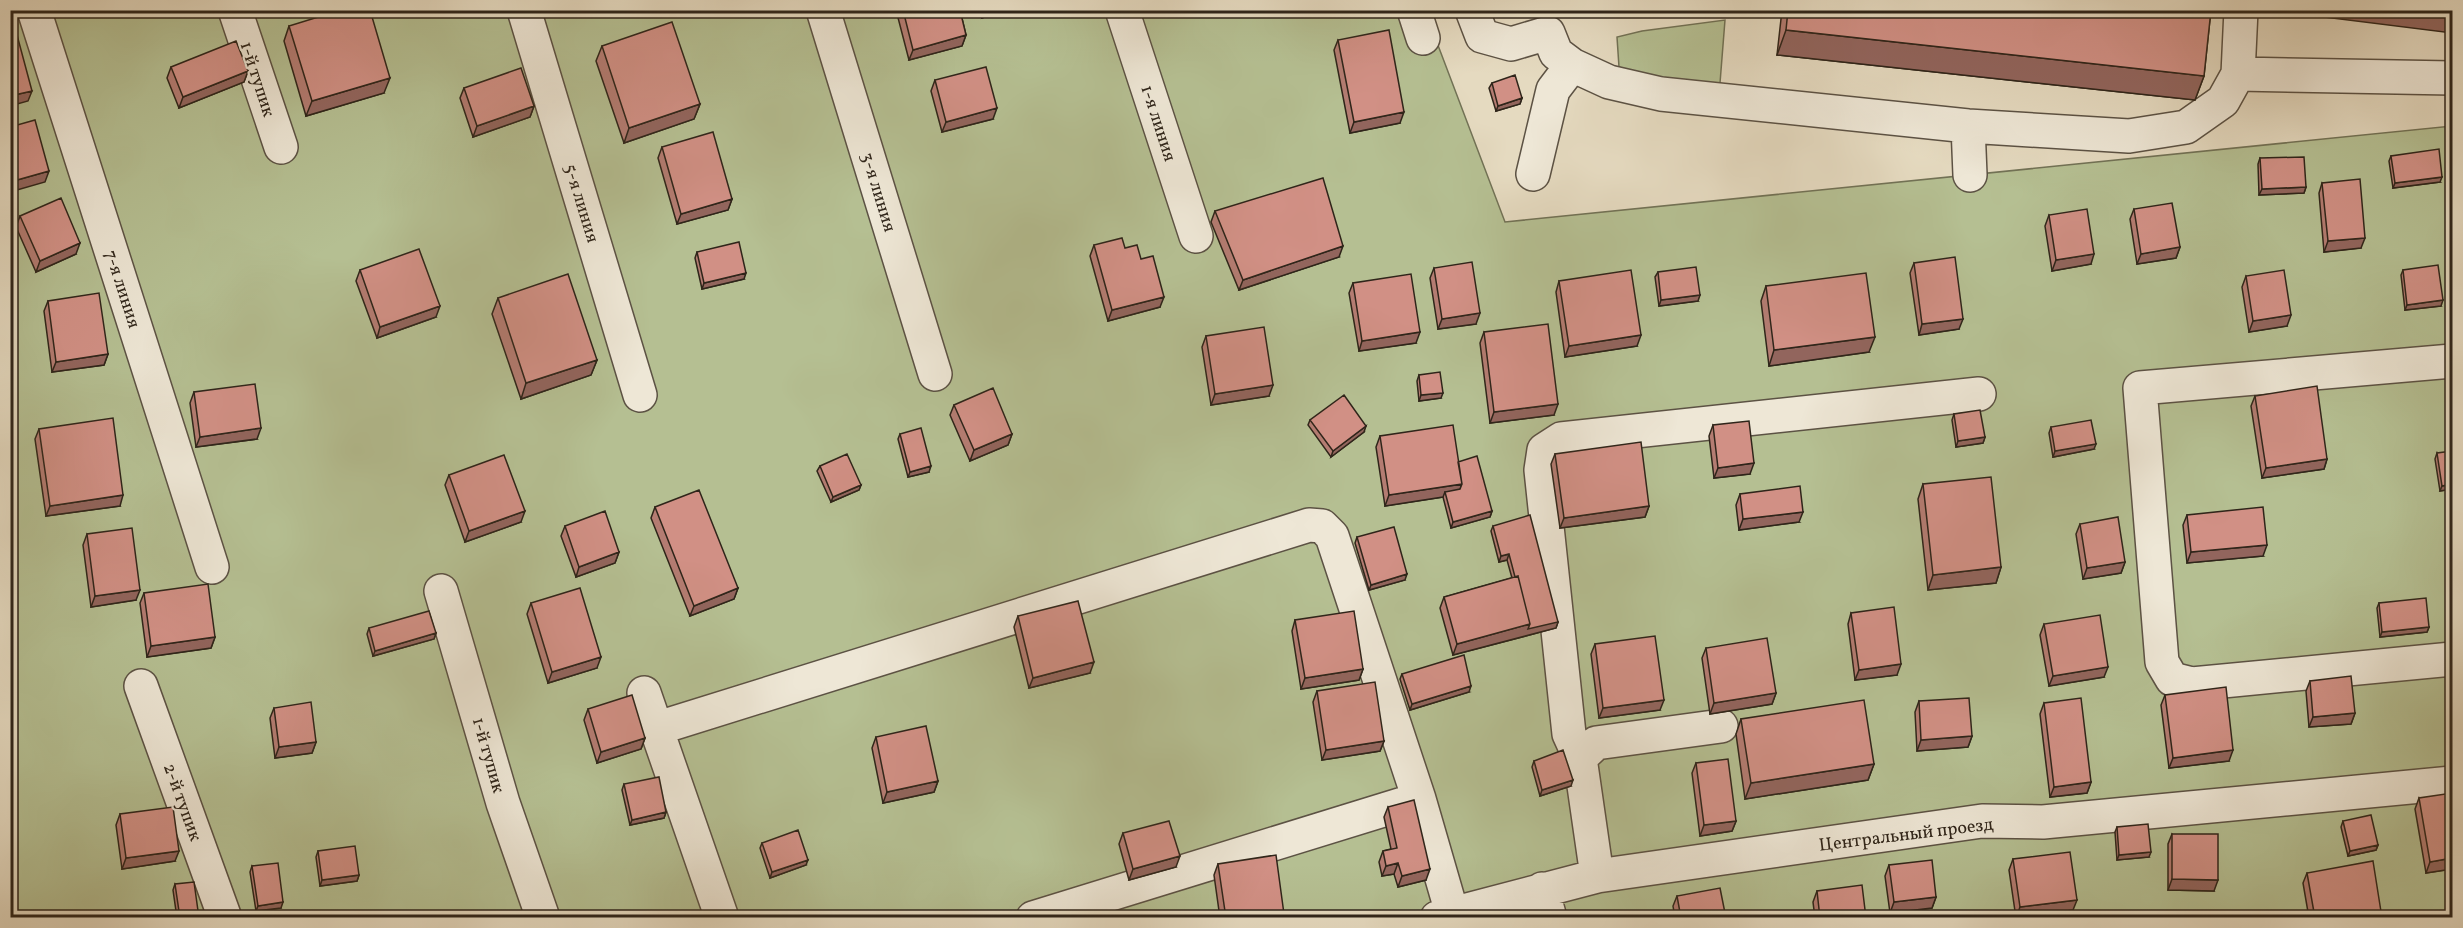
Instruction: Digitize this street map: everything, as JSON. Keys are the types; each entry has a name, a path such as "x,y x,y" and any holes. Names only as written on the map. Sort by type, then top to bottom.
{"lane":[{"name":"7-я линия","path":"34,10 212,567"},
{"name":"1-й тупик","path":"235,10 280,147"},
{"name":"5-я линия","path":"524,10 640,395"},
{"name":"3-я линия","path":"823,10 935,374"},
{"name":"1-я линия","path":"1122,10 1196,236"},
{"path":"1472,10 1482,36 1511,44 1548,33 1556,53 1572,65 1609,82 1661,94 1968,126 2129,136 2186,128 2223,101 2238,74 2241,10"},
{"path":"1533,174 1553,90 1572,65"},
{"path":"2238,74 2452,78"},
{"path":"1968,126 1970,175"},
{"path":"2452,361 2140,388 2162,662 2172,679 2192,684 2452,658"},
{"path":"1597,876 1580,758 1569,734 1541,471 1544,450 1561,439 1979,394"},
{"path":"655,729 1309,525 1322,526 1332,536 1419,799 1445,915"},
{"name":"1-й тупик","path":"441,591 503,803 543,918"},
{"name":"2-й тупик","path":"141,686 225,918"},
{"path":"644,693 722,918"},
{"path":"1580,758 1596,743 1721,726"},
{"name":"Центральный проезд","path":"1445,915 1546,903 1597,876 1982,821 2043,822 2452,783"},
{"path":"1033,918 1419,799"}],"green space":[{"path":"10,11 1425,11 1505,222 2452,126 2452,917 11,917"},
{"path":"1725,20 1720,83 1659,81 1619,67 1617,37 1642,31"}],"building":[{"path":"341,10 370,10 390,78 312,101 289,26"},
{"path":"903,10 960,10 966,35 913,50"},
{"path":"1788,10 2211,10 2204,76 1786,30"},
{"path":"672,22 700,104 629,128 602,46"},
{"path":"1389,30 1404,112 1354,122 1338,40"},
{"path":"17,35 32,91 10,96 10,37"},
{"path":"236,41 248,71 183,97 171,67"},
{"path":"986,67 997,108 946,122 935,80"},
{"path":"521,68 534,106 477,126 464,88"},
{"path":"1515,75 1522,98 1498,106 1492,83"},
{"path":"35,120 49,171 10,182 10,127"},
{"path":"713,132 732,199 681,214 662,147"},
{"path":"2439,149 2442,177 2395,183 2391,156"},
{"path":"2304,157 2306,187 2262,189 2260,158"},
{"path":"1323,178 1343,246 1243,280 1215,211"},
{"path":"2360,179 2365,238 2328,241 2322,183"},
{"path":"61,198 80,243 40,261 20,216"},
{"path":"2172,203 2180,247 2141,254 2134,209"},
{"path":"2087,209 2094,254 2056,260 2049,215"},
{"path":"1122,238 1125,248 1137,245 1141,259 1153,256 1164,297 1112,310 1094,245"},
{"path":"739,242 746,273 704,283 697,252"},
{"path":"419,249 440,306 380,327 360,270"},
{"path":"1955,257 1963,319 1922,324 1914,263"},
{"path":"1472,262 1480,313 1442,319 1434,268"},
{"path":"2438,265 2443,300 2407,305 2403,270"},
{"path":"1696,267 1700,295 1661,300 1658,272"},
{"path":"1631,270 1641,335 1569,346 1559,281"},
{"path":"2284,270 2291,315 2253,321 2246,276"},
{"path":"1866,273 1875,337 1774,350 1766,286"},
{"path":"568,274 597,360 526,383 498,298"},
{"path":"1411,274 1420,332 1362,341 1353,283"},
{"path":"99,293 108,354 56,362 48,301"},
{"path":"1548,324 1558,404 1494,412 1484,332"},
{"path":"1264,327 1273,385 1215,394 1206,336"},
{"path":"1440,372 1443,393 1421,395 1419,375"},
{"path":"255,384 261,428 200,437 194,392"},
{"path":"2317,386 2327,459 2266,468 2255,396"},
{"path":"993,388 1012,434 974,450 954,405"},
{"path":"1344,395 1366,426 1333,451 1310,420"},
{"path":"1980,410 1985,437 1958,441 1954,414"},
{"path":"113,418 123,495 50,506 39,429"},
{"path":"2091,420 2096,444 2055,451 2051,427"},
{"path":"1749,421 1754,463 1718,468 1713,425"},
{"path":"1453,425 1462,484 1389,495 1380,436"},
{"path":"921,428 931,466 910,472 900,434"},
{"path":"1641,442 1649,506 1564,518 1555,454"},
{"path":"2452,451 2452,484 2442,486 2437,453"},
{"path":"847,454 861,485 833,497 820,466"},
{"path":"504,455 525,511 469,531 449,475"},
{"path":"1477,456 1492,511 1453,522 1445,492 1460,489 1462,484 1458,462"},
{"path":"10,471 16,511 10,511"},
{"path":"1991,477 2001,567 1933,575 1923,484"},
{"path":"1800,486 1803,512 1743,519 1740,494"},
{"path":"699,490 738,588 694,606 655,507"},
{"path":"2263,507 2267,545 2191,552 2187,515"},
{"path":"605,511 619,552 579,567 565,526"},
{"path":"1530,515 1558,622 1528,629 1530,624 1518,576 1515,577 1509,554 1501,556 1493,526"},
{"path":"2118,517 2125,562 2087,568 2080,524"},
{"path":"1394,527 1407,574 1371,585 1357,537"},
{"path":"132,528 140,590 95,596 87,534"},
{"path":"1518,576 1530,624 1457,644 1444,597"},
{"path":"208,584 215,637 151,646 144,593"},
{"path":"580,588 601,657 552,672 531,603"},
{"path":"2426,598 2429,627 2382,632 2379,603"},
{"path":"1078,601 1094,662 1033,678 1018,616"},
{"path":"1894,607 1901,664 1859,670 1851,613"},
{"path":"429,611 436,633 375,651 369,628"},
{"path":"1354,611 1363,669 1305,678 1295,620"},
{"path":"2100,615 2108,667 2053,676 2044,624"},
{"path":"1655,636 1664,700 1603,708 1595,644"},
{"path":"1767,638 1776,693 1714,703 1706,648"},
{"path":"1464,655 1471,686 1412,704 1402,674"},
{"path":"2351,676 2355,713 2313,717 2310,681"},
{"path":"1375,682 1384,741 1326,750 1317,691"},
{"path":"2226,687 2233,750 2173,758 2165,695"},
{"path":"632,695 645,738 601,752 588,709"},
{"path":"1969,698 1972,736 1921,740 1919,701"},
{"path":"2081,698 2091,782 2054,787 2044,703"},
{"path":"1864,700 1874,764 1751,783 1741,719"},
{"path":"311,702 316,742 279,747 274,708"},
{"path":"926,726 938,781 887,792 876,737"},
{"path":"1563,750 1573,780 1542,790 1534,761"},
{"path":"1728,759 1736,821 1704,825 1696,763"},
{"path":"659,777 666,812 632,820 624,784"},
{"path":"2452,793 2452,858 2430,862 2419,798"},
{"path":"1414,800 1430,869 1402,876 1398,863 1386,866 1383,851 1397,848 1388,807"},
{"path":"173,807 179,851 126,858 120,814"},
{"path":"2371,815 2378,845 2350,851 2343,821"},
{"path":"1169,821 1180,856 1133,869 1123,833"},
{"path":"2148,824 2151,852 2119,855 2117,827"},
{"path":"798,830 808,860 772,872 762,843"},
{"path":"2172,834 2218,834 2218,880 2172,879"},
{"path":"355,846 359,875 322,880 318,851"},
{"path":"2070,852 2077,900 2020,907 2013,859"},
{"path":"1276,855 1284,914 1258,918 1226,918 1218,864"},
{"path":"1932,860 1936,897 1894,902 1889,865"},
{"path":"2373,861 2382,918 2315,918 2307,873"},
{"path":"278,863 283,902 258,906 252,866"},
{"path":"194,882 199,918 180,918 175,884"},
{"path":"1862,885 1866,918 1820,918 1817,891"},
{"path":"1720,888 1726,918 1681,918 1677,896"},
{"path":"153,914 164,914 173,918 145,918"}]}
